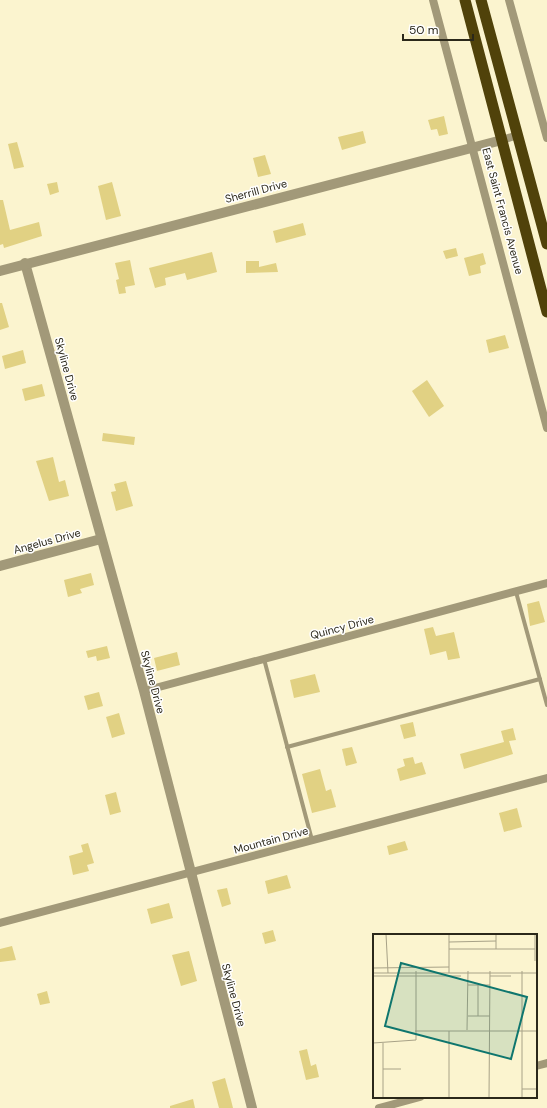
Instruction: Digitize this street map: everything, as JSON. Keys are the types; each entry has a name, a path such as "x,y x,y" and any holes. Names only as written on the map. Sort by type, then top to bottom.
{"highway":[{"name":"East Saint Francis Avenue","path":"464,0 547,312"},
{"path":"481,0 547,244"}],"street":[{"name":"East Saint Francis Avenue","path":"433,0 547,428"},
{"path":"509,0 547,138"},
{"name":"Sherrill Drive","path":"0,271 25,263 473,148 518,135"},
{"name":"Skyline Drive","path":"25,263 144,691 252,1108"},
{"name":"Angelus Drive","path":"0,566 101,539"},
{"name":"Quincy Drive","path":"144,691 547,583"},
{"name":"Mountain Drive","path":"0,923 547,778"},
{"path":"537,1066 547,1063"},
{"path":"379,1108 416,1098"}],"lane":[{"path":"516,592 547,705"},
{"path":"264,659 312,840"},
{"path":"287,747 540,680"}],"building":[{"path":"444,116 448,134 439,136 437,129 431,130 428,120"},
{"path":"363,131 366,143 342,150 338,137"},
{"path":"17,142 24,167 14,169 8,144"},
{"path":"265,155 271,174 258,177 253,158"},
{"path":"57,182 59,192 50,195 47,184"},
{"path":"112,182 121,216 106,220 98,186"},
{"path":"0,200 3,200 10,230 39,222 42,236 4,248 3,244 0,245"},
{"path":"303,223 306,235 276,243 273,231"},
{"path":"456,248 458,256 446,259 443,251"},
{"path":"212,252 217,272 187,280 185,273 165,278 166,285 155,288 149,268"},
{"path":"483,253 486,264 480,266 481,273 469,276 464,258"},
{"path":"130,260 135,285 125,287 126,293 119,294 116,280 119,279 115,263"},
{"path":"246,261 259,261 259,267 276,263 278,272 246,273"},
{"path":"0,303 2,303 9,327 0,330"},
{"path":"505,335 509,348 489,353 486,340"},
{"path":"23,350 26,363 5,369 2,356"},
{"path":"427,380 444,406 429,417 412,391"},
{"path":"42,384 45,396 25,401 22,389"},
{"path":"103,433 135,437 134,445 102,441"},
{"path":"53,457 59,482 65,480 69,496 49,501 36,461"},
{"path":"126,481 133,506 116,511 111,492 116,491 114,484"},
{"path":"91,573 94,585 80,589 82,593 68,597 64,580"},
{"path":"539,601 545,622 530,626 527,604"},
{"path":"433,627 436,636 454,632 460,658 448,660 446,651 430,655 424,629"},
{"path":"107,646 110,658 97,661 96,656 88,658 86,651"},
{"path":"177,652 180,665 157,671 154,658"},
{"path":"315,674 320,692 294,698 290,680"},
{"path":"99,692 103,706 88,710 84,696"},
{"path":"119,713 125,734 112,738 106,717"},
{"path":"413,722 416,736 404,739 400,725"},
{"path":"513,728 516,740 509,741 513,754 464,769 460,754 504,742 501,731"},
{"path":"352,747 357,763 346,766 342,749"},
{"path":"413,757 415,764 422,762 426,774 400,781 397,769 405,766 403,759"},
{"path":"320,769 326,791 331,789 336,807 312,813 302,774"},
{"path":"116,792 121,812 110,815 105,795"},
{"path":"517,808 522,827 504,832 499,813"},
{"path":"405,841 408,850 389,855 387,846"},
{"path":"88,843 94,863 87,865 89,871 73,875 69,856 83,852 81,845"},
{"path":"287,875 291,888 268,894 265,881"},
{"path":"227,888 231,904 222,907 217,890"},
{"path":"169,903 173,918 151,924 147,909"},
{"path":"273,930 276,941 265,944 262,933"},
{"path":"12,946 16,960 0,962 0,949"},
{"path":"189,951 197,981 181,986 172,955"},
{"path":"47,991 50,1003 40,1005 37,994"},
{"path":"307,1049 311,1066 316,1064 319,1077 306,1080 299,1051"},
{"path":"225,1078 233,1108 219,1108 212,1082"},
{"path":"193,1099 195,1108 170,1108 170,1106"}]}
